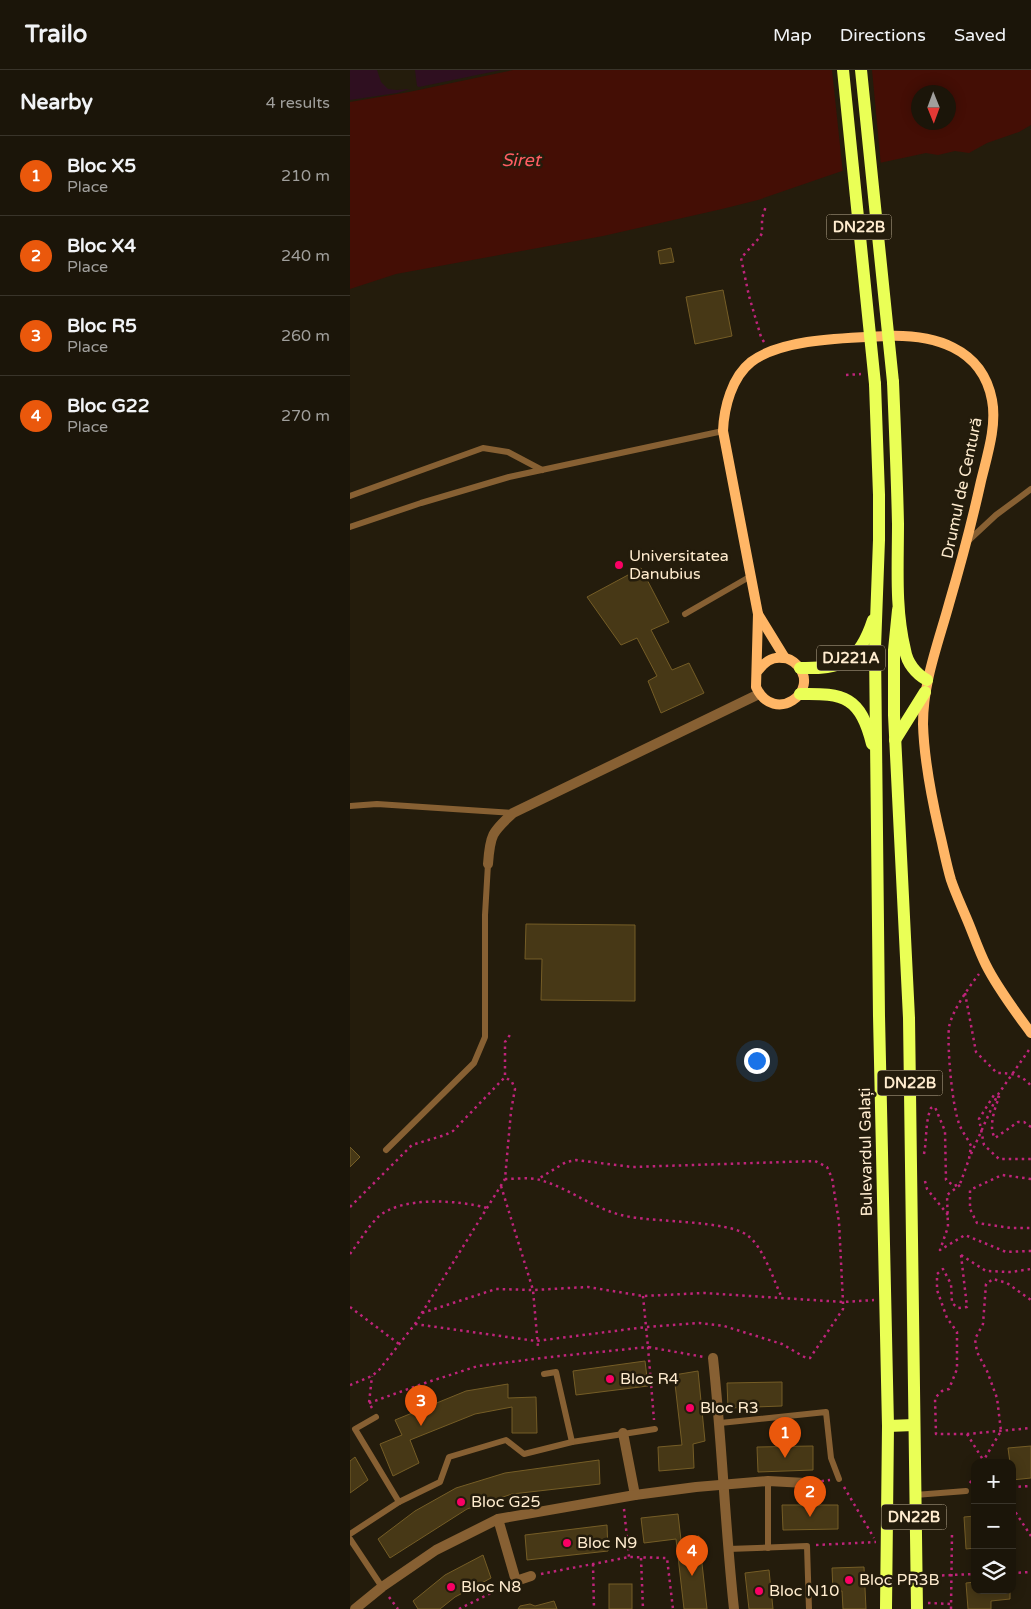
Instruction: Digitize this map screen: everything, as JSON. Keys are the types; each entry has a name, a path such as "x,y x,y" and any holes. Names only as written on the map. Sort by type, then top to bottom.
{"main road":[{"name":"DN22B","path":"843,70 875,384 879,522 876,611"},
{"name":"DN22B","path":"861,70 893,382 897,475 898,610 894,650 894,715 909,1018 917,1606"},
{"path":"895,740 926,686 908,662 898,610"},
{"name":"DJ221A","path":"800,668 836,666 850,660 859,650 868,634 876,611"},
{"name":"Bulevardul Galați","path":"876,611 879,1016 888,1426 886,1609"},
{"name":"DJ221A","path":"800,694 833,694 847,700 859,710 869,731 877,763"},
{"path":"888,1426 914,1425"}],"street":[{"name":"Drumul de Centură","path":"760,694 755,680 757,672 758,614 723,431 726,409 739,376 752,362 770,352 816,341 886,336 917,336 950,346 964,354 975,363 983,375 988,385 994,413 986,459 967,542 926,686 923,723 925,750 932,798 952,882 986,966 1010,1005 1031,1033"},
{"name":"Drumul de Centură","path":"758,614 785,658 793,661 800,668"},
{"path":"757,672 764,663 774,658 785,658"},
{"name":"DJ221A","path":"760,694 766,701 775,704 784,705 793,701 800,694 803,686 803,676 800,668"},
{"path":"488,864 490,842 496,829 513,813 760,694"},
{"path":"713,1358 720,1423 734,1609"},
{"path":"623,1434 635,1495"},
{"path":"355,1609 382,1587 436,1550 498,1519 635,1495 696,1487 768,1481 806,1483"},
{"path":"498,1519 516,1581 531,1576"}],"lane":[{"path":"350,527 462,490 542,470 723,431"},
{"path":"350,496 483,448 508,452 542,470"},
{"path":"967,542 996,515 1031,488"},
{"path":"685,614 751,576"},
{"path":"350,806 377,804 513,813"},
{"path":"386,1150 474,1063 485,1037 485,915 488,864"},
{"path":"544,1374 556,1372 572,1442"},
{"path":"720,1423 826,1412 831,1458 839,1480"},
{"path":"376,1417 352,1430 398,1502"},
{"path":"350,1534 398,1502 440,1482 449,1457 506,1440 524,1454 572,1442 655,1429"},
{"path":"768,1481 768,1548"},
{"path":"914,1495 966,1491"},
{"path":"350,1539 382,1587"},
{"path":"728,1549 807,1546 809,1609"},
{"path":"503,1587 516,1581"}],"path":[{"path":"766,206 762,218 760,238 741,258 749,296 761,337 770,352"},
{"path":"846,376 861,374"},
{"path":"969,1159 971,1146 959,1126 954,1101 949,1049 950,1026 964,992 986,966"},
{"path":"964,992 976,1052 998,1073 1013,1073 1031,1086"},
{"path":"350,1207 412,1145 453,1131 505,1077 505,1042 512,1032"},
{"path":"1031,1047 998,1096 981,1131 960,1184 947,1195 948,1227 940,1250 965,1235 1006,1252 1031,1251"},
{"path":"350,1385 372,1376 379,1370 415,1324 505,1179 511,1111 515,1089 512,1082 505,1077"},
{"path":"998,1096 994,1095 978,1119 984,1145 998,1159 1031,1160"},
{"path":"998,1096 994,1111 992,1133 995,1138 1018,1122 1024,1122 1031,1127"},
{"path":"924,1155 927,1137 927,1117 931,1108 935,1107 945,1132 946,1180 954,1186 960,1184"},
{"path":"415,1324 536,1341 646,1327 699,1323 724,1326 782,1344 806,1358 810,1358 843,1309 839,1222 832,1178 827,1167 815,1161 632,1167 576,1160 566,1162 538,1179"},
{"path":"1031,1179 1002,1175 970,1190 970,1209 977,1223 1011,1228 1031,1228"},
{"path":"505,1179 538,1179 602,1210 630,1217 728,1228 747,1235 758,1246 782,1298"},
{"path":"924,1181 927,1189 948,1214"},
{"path":"501,1185 533,1290 538,1347"},
{"path":"350,1254 379,1216 396,1206 431,1202 471,1203 487,1208"},
{"path":"1031,1269 1011,1272 986,1271 961,1255 966,1306 958,1308 952,1303 951,1284 943,1269 937,1274 937,1290 947,1318 957,1332 957,1369 949,1389 942,1391 935,1398 936,1434 967,1434 1031,1428"},
{"path":"985,1459 1001,1431 997,1398 987,1371 977,1352 975,1339 983,1324 986,1284 993,1279 1007,1283 1031,1300"},
{"path":"422,1313 496,1289 533,1290 588,1287 643,1296 712,1294 843,1302 885,1300"},
{"path":"643,1296 655,1429"},
{"path":"350,1307 399,1344"},
{"path":"369,1403 478,1366 648,1347 713,1358"},
{"path":"372,1376 369,1403 376,1417"},
{"path":"967,1434 981,1459"},
{"path":"806,1483 839,1480 877,1542 807,1546"},
{"path":"1016,1487 1031,1486"},
{"path":"622,1498 629,1557"},
{"path":"1016,1513 1031,1536"},
{"path":"951,1609 952,1533"},
{"path":"531,1576 629,1557 667,1558 673,1609"},
{"path":"641,1557 643,1609"},
{"path":"593,1564 594,1609"},
{"path":"1016,1572 1031,1572"},
{"path":"916,1576 971,1574"},
{"path":"382,1587 398,1609"},
{"path":"460,1609 503,1587"},
{"path":"917,1606 952,1604"}],"shaded area":[{"path":"350,70 377,70 381,82 388,89 410,89 397,93 350,100"},
{"path":"415,70 501,70 419,87 417,86"}],"water":[{"name":"Siret","path":"513,70 1031,70 1031,125 1019,132 987,143 969,153 955,151 938,155 926,153 842,171 758,200 722,209 603,236 396,274 350,289 350,102 409,92"}],"pier":[{"path":"832,70 872,70 881,166 843,174"}],"building":[{"path":"671,248 674,262 660,264 658,251"},
{"path":"723,290 732,336 695,344 686,297"},
{"path":"641,568 669,622 651,630 672,670 689,663 704,693 661,713 648,681 657,676 637,638 621,645 587,597"},
{"path":"526,924 635,925 635,1001 541,1000 542,959 525,959"},
{"path":"350,1147 360,1157 350,1167"},
{"name":"Bloc R4","path":"645,1361 648,1386 576,1395 573,1371"},
{"name":"Bloc R3","path":"698,1371 705,1441 693,1444 694,1468 659,1471 658,1447 682,1445 674,1375"},
{"path":"782,1382 782,1406 728,1408 727,1383"},
{"path":"508,1384 508,1398 536,1397 537,1433 512,1433 512,1407 475,1414 410,1440 419,1463 393,1476 380,1444 402,1435 395,1420 466,1391"},
{"path":"813,1446 813,1470 758,1472 757,1447"},
{"path":"1031,1446 1031,1478 1016,1480 1016,1459 1009,1459 1008,1448"},
{"path":"355,1457 368,1480 350,1493 350,1461"},
{"name":"Bloc G25","path":"599,1460 600,1484 512,1494 467,1509 390,1558 378,1539 415,1511 456,1488 505,1473"},
{"path":"782,1505 838,1505 838,1529 783,1530"},
{"path":"678,1514 681,1540 699,1536 707,1609 684,1609 676,1539 644,1543 641,1518"},
{"path":"971,1516 971,1548 966,1549 964,1517"},
{"name":"Bloc N9","path":"607,1525 608,1551 527,1560 525,1535"},
{"name":"Bloc N8","path":"483,1555 491,1578 455,1597 440,1609 418,1609 413,1601 445,1575"},
{"name":"Bloc PR3B","path":"864,1567 866,1609 843,1609 842,1591 833,1591 832,1568"},
{"name":"Bloc N10","path":"769,1570 773,1609 749,1609 745,1573"},
{"path":"971,1582 971,1594 1010,1594 1010,1599 991,1601 991,1609 968,1609 966,1583"},
{"path":"609,1584 632,1584 632,1609 609,1609"},
{"path":"554,1601 557,1609 518,1609 520,1606 530,1604 535,1606"}],"place":[{"name":"Universitatea Danubius","path":"619,565"},
{"name":"Bloc R4","path":"610,1379"},
{"name":"Bloc R3","path":"690,1408"},
{"name":"Bloc R5","path":"421,1426"},
{"name":"Bloc X5","path":"785,1458"},
{"name":"Bloc G25","path":"461,1502"},
{"name":"Bloc X4","path":"810,1517"},
{"name":"Bloc N9","path":"567,1543"},
{"name":"Bloc G22","path":"692,1576"},
{"name":"Bloc PR3B","path":"849,1580"},
{"name":"Bloc N8","path":"451,1587"},
{"name":"Bloc N10","path":"759,1591"}]}
